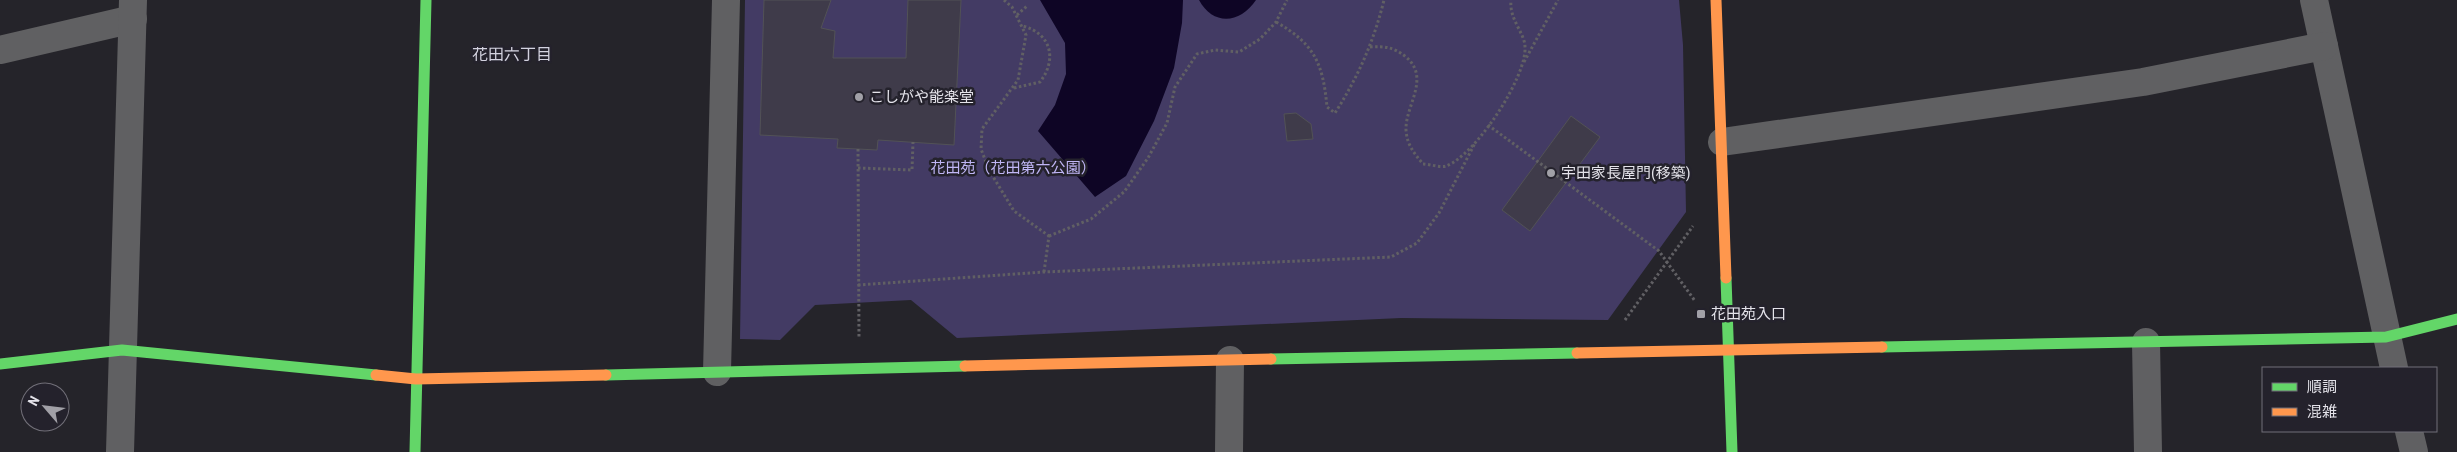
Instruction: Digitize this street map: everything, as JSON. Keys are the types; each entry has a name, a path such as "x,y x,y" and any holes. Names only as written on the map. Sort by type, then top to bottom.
{"street":[{"path":"415,452 426,0"},
{"path":"717,372 726,0"},
{"path":"1716,0 1732,452"},
{"path":"2314,0 2394,367"},
{"path":"0,50 133,10 120,452"},
{"path":"1722,142 2143,82 2324,46"},
{"path":"0,364 122,350 416,378 2386,337 2457,319"},
{"path":"2146,342 2148,452"},
{"path":"1229,452 1230,360"},
{"path":"2409,432 2414,452"}],"path":[{"path":"1004,0 1012,6 1026,35 1018,80 1014,88 995,109 982,130 980,149 989,170 1014,210 1049,236"},
{"path":"1049,236 1091,219 1124,192 1148,158 1167,123 1175,87 1197,54 1215,50 1239,52 1260,39 1276,22 1287,0"},
{"path":"1276,22 1291,30 1316,56 1324,78 1327,108 1335,113 1356,80 1370,47 1384,0"},
{"path":"1511,0 1514,23 1526,46 1523,65"},
{"path":"858,284 1044,272 1391,257 1417,243 1439,213 1475,143 1511,90 1558,0"},
{"path":"1017,15 1027,6"},
{"path":"1014,88 1040,82 1047,73 1049,60 1050,49 1043,36 1035,29 1023,26"},
{"path":"1370,47 1385,46 1399,52 1412,62 1416,76 1416,94 1406,128 1410,148 1423,164 1445,166 1462,156 1475,143"},
{"path":"1488,125 1659,252 1697,303"},
{"path":"858,168 912,170 914,142"},
{"path":"858,149 859,347"},
{"path":"1622,325 1696,222"},
{"path":"1044,272 1049,236"}],"green space":[{"name":"花田苑（花田第六公園）","path":"745,0 1679,0 1683,45 1686,212 1608,320 1401,318 957,338 911,300 815,305 780,340 740,339"}],"shaded area":[{"path":"1040,0 1183,0 1182,23 1174,68 1154,121 1126,176 1095,197 1038,131 1055,105 1066,74 1065,43"},
{"path":"1199,0 1256,0 1242,14 1227,19 1219,18 1212,14"}],"building":[{"name":"こしがや能楽堂","path":"764,0 831,0 821,28 835,31 833,58 906,58 908,0 961,0 954,145 878,140 877,150 837,148 838,139 760,135"},
{"path":"1296,113 1311,124 1313,139 1287,141 1284,114"},
{"name":"宇田家長屋門(移築)","path":"1571,116 1600,137 1530,231 1502,210"}],"traffic: fast":[{"path":"415,452 426,0"},
{"path":"1726,278 1732,452"},
{"path":"1882,347 2386,337 2457,319"},
{"path":"0,364 122,350 376,375"},
{"path":"1271,359 1577,353"},
{"path":"606,375 965,366"}],"traffic: slow":[{"path":"1716,0 1726,278"},
{"path":"1577,353 1882,347"},
{"path":"965,366 1271,359"},
{"path":"376,375 416,379 606,375"}],"place":[{"name":"こしがや能楽堂","path":"859,97"},
{"name":"宇田家長屋門(移築)","path":"1551,173"},
{"name":"花田苑入口","path":"1701,314"}],"district":[{"name":"花田六丁目","path":"512,54"}]}
